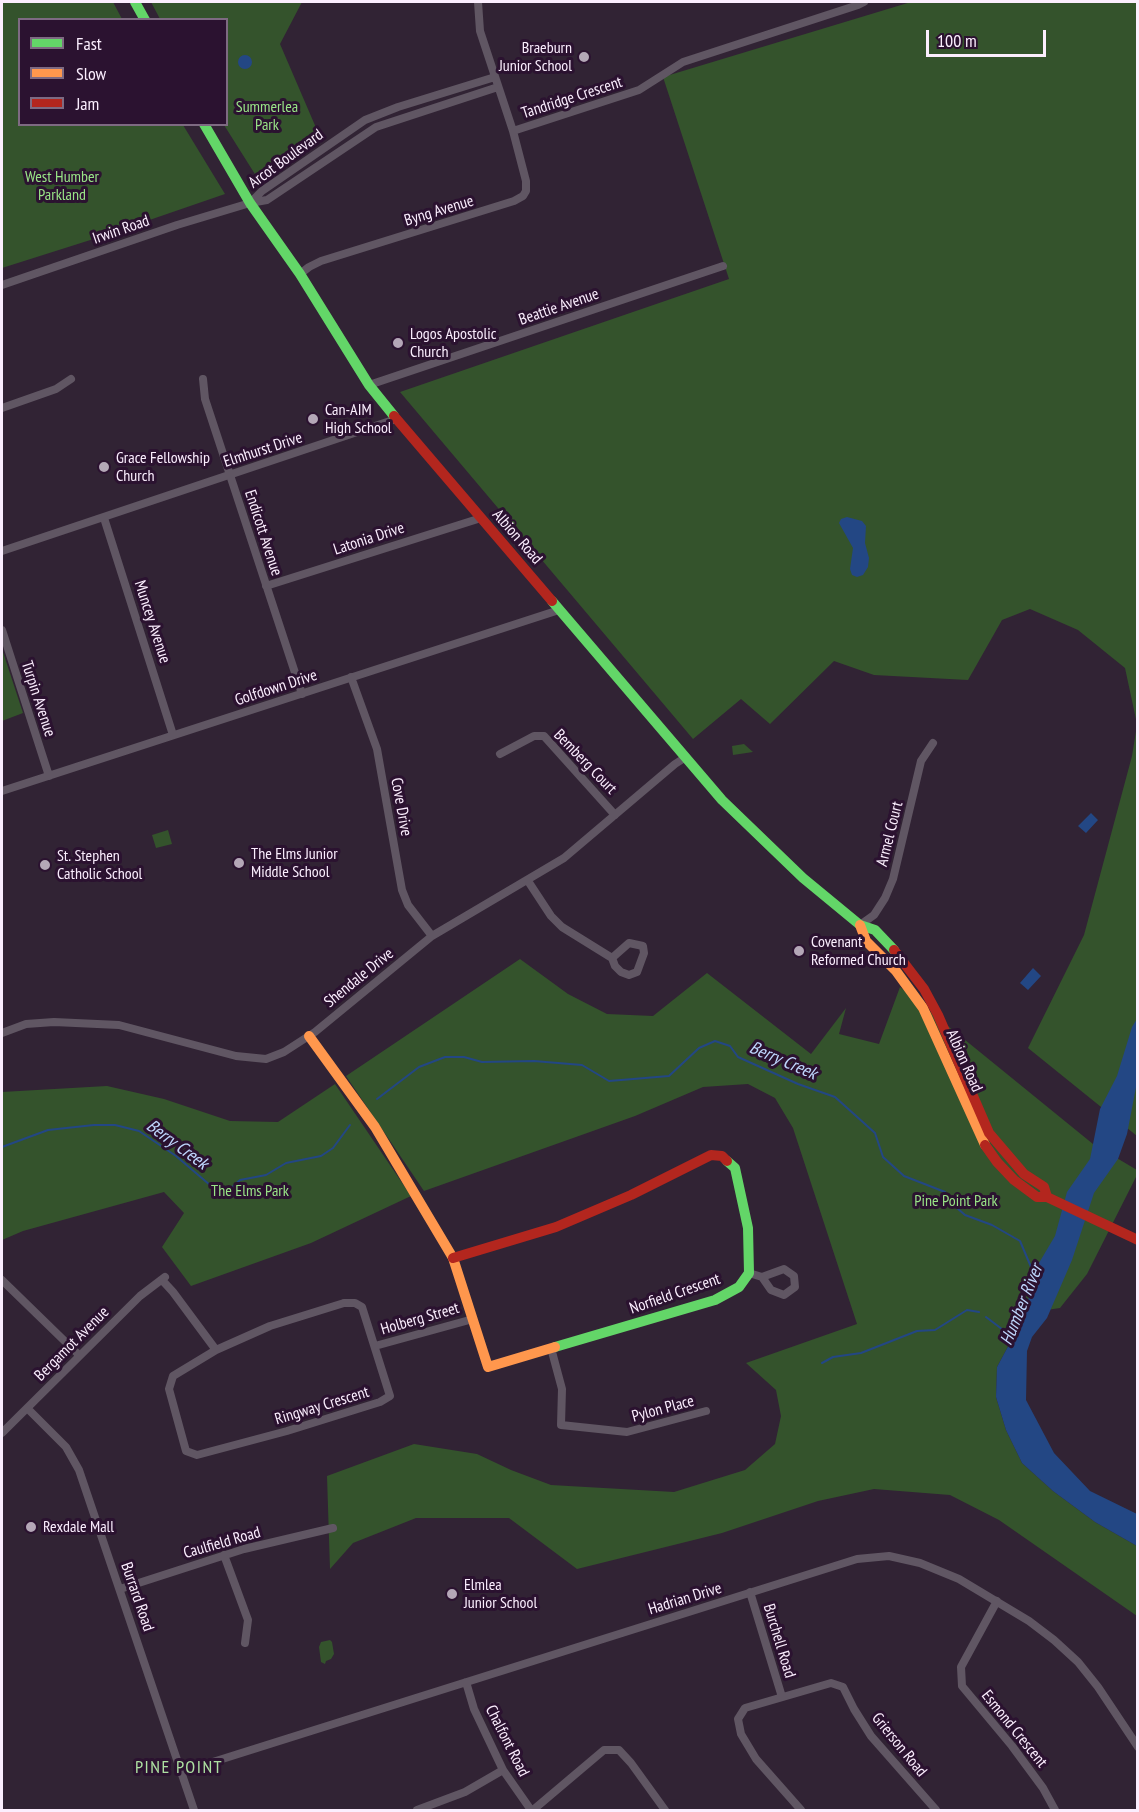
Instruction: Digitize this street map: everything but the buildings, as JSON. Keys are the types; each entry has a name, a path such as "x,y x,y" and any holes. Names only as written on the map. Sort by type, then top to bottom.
{"main road":[{"path":"135,2 144,18"},
{"name":"Albion Road","path":"205,126 250,203 300,274 369,385 396,419 722,800 788,864 860,925 875,930 905,962 924,989 938,1015 989,1133 1006,1155 1024,1174 1044,1187 1047,1197 1137,1240"},
{"name":"Norfield Crescent","path":"309,1036 375,1127 453,1258 488,1367 715,1300 739,1287 749,1273"},
{"path":"453,1258 556,1227 632,1196 711,1155 722,1156 735,1168 748,1228 749,1273"}],"street":[{"name":"Tandridge Crescent","path":"478,2 480,31 513,131 639,90 691,59 864,2"},
{"name":"Arcot Boulevard","path":"250,203 262,191 365,120 495,77"},
{"name":"Arcot Boulevard","path":"250,203 267,200 376,127 498,87"},
{"name":"Byng Avenue","path":"300,274 321,261 514,201 523,196 526,191 526,181 513,131"},
{"name":"Irwin Road","path":"2,285 177,225 250,203"},
{"name":"Beattie Avenue","path":"369,385 723,266"},
{"path":"2,408 56,389 71,379"},
{"name":"Endicott Avenue","path":"203,379 205,399 302,694"},
{"name":"Elmhurst Drive","path":"2,551 396,419"},
{"name":"Muncey Avenue","path":"104,518 173,735"},
{"name":"Latonia Drive","path":"266,586 481,518"},
{"name":"Golfdown Drive","path":"2,790 559,609"},
{"name":"Turpin Avenue","path":"2,630 49,776"},
{"name":"Cove Drive","path":"351,676 378,749 402,890 408,905 432,936"},
{"name":"Bemberg Court","path":"500,754 534,736 544,736 615,815"},
{"name":"Armel Court","path":"860,925 874,915 893,879 921,761 933,743"},
{"name":"Shendale Drive","path":"2,1033 26,1024 119,1025 236,1056 266,1059 284,1052 309,1036 432,936 564,858 686,757"},
{"path":"528,880 551,916 562,927 612,958 615,966 621,972 629,975 637,972 644,953 643,946 629,943 612,958"},
{"path":"749,1273 762,1277"},
{"name":"Bergamot Avenue","path":"2,1433 140,1296 163,1278 216,1350"},
{"path":"2,1280 79,1355"},
{"name":"Ringway Crescent","path":"344,1302 355,1302 362,1307 375,1346 390,1396 380,1402 197,1455 186,1451 169,1389 173,1376 216,1350 270,1326 344,1302"},
{"name":"Holberg Street","path":"375,1346 473,1318"},
{"name":"Pylon Place","path":"550,1348 562,1389 561,1425 627,1432 706,1411"},
{"name":"Burrard Road","path":"27,1408 66,1447 79,1470 194,1810"},
{"name":"Caulfield Road","path":"120,1589 224,1555 333,1528"},
{"path":"224,1555 248,1620 245,1643"},
{"name":"Hadrian Drive","path":"181,1772 857,1559 889,1556 920,1563 959,1579 1029,1621 1054,1640 1078,1662 1098,1687 1137,1747"},
{"name":"Burchell Road","path":"750,1592 782,1697"},
{"name":"Esmond Crescent","path":"997,1601 961,1667 962,1686 1012,1746 1043,1788 1054,1810"},
{"name":"Chalfont Road","path":"466,1682 474,1709 503,1770 532,1810"},
{"name":"Grierson Road","path":"801,1810 756,1759 738,1724 740,1714 745,1708 825,1683 835,1683 843,1687 871,1736 936,1810"},
{"path":"532,1810 604,1750 619,1750 665,1810"},
{"path":"417,1810 465,1792 503,1770"}],"green space":[{"name":"West Humber Parkland","path":"2,2 113,2 121,18 18,18 18,126 184,126 225,194 2,268"},
{"name":"Summerlea Park","path":"151,2 302,2 280,44 320,137 258,179 225,126 228,126 228,18 159,18"},
{"path":"911,2 1137,2 1137,724 1125,668 1078,630 1030,609 1002,620 968,680 874,675 834,661 770,724 741,699 693,739 400,392 729,279 663,77"},
{"path":"2,649 23,713 2,721"},
{"path":"1137,725 1137,1136 1028,1048 1084,935 1132,756"},
{"path":"744,744 753,752 733,755 732,746"},
{"path":"168,830 172,844 156,848 152,835"},
{"name":"Pine Point Park","path":"520,959 568,994 607,1014 653,1016 707,973 811,1054 846,1008 839,1034 879,1044 900,987 1093,1144 1137,1170 1137,1175 1087,1274 1060,1308 1026,1313 997,1367 996,1397 1006,1430 1022,1463 1053,1491 1095,1522 1137,1546 1137,1616 999,1520 950,1495 874,1489 818,1501 722,1533 577,1569 509,1518 416,1518 353,1543 330,1569 327,1476 414,1444 477,1454 551,1485 674,1492 745,1470 775,1444 781,1416 776,1390 746,1363 857,1324 793,1128 775,1098 748,1084 703,1087 635,1116 424,1191 346,1076"},
{"name":"The Elms Park","path":"335,1084 411,1196 311,1243 191,1286 162,1247 184,1213 164,1192 23,1231 2,1240 2,1092 107,1086 164,1099 230,1121 278,1122"},
{"path":"330,1640 334,1654 325,1664 321,1662 319,1647 321,1642"}],"water":[{"path":"245,55 250,57 252,62 250,67 245,69 240,67 238,62 240,57"},
{"path":"847,517 862,521 866,526 865,543 869,558 868,567 863,575 857,577 852,575 850,569 853,548 839,523 841,519"},
{"path":"1091,813 1098,820 1086,833 1078,826"},
{"path":"1033,968 1041,976 1028,990 1020,983"},
{"path":"1137,1019 1137,1082 1127,1134 1118,1159 1094,1193 1072,1260 1047,1318 1032,1337 1027,1351 1026,1400 1054,1453 1090,1491 1137,1514 1137,1546 1095,1522 1053,1491 1022,1463 1006,1430 996,1397 997,1367 1026,1313 1033,1273 1055,1236 1067,1192 1090,1159 1100,1109 1117,1076 1132,1027"}],"waterway":[{"name":"Berry Creek","path":"377,1099 419,1067 445,1057 464,1057 482,1062 534,1061 582,1065 609,1081 669,1076 699,1048 715,1041 730,1046 738,1057 798,1084 835,1097 875,1133 883,1157 904,1176 945,1192 949,1201 965,1215 992,1225 1020,1241 1034,1274"},
{"name":"Berry Creek","path":"2,1147 48,1130 115,1125 139,1131 176,1156 217,1191 226,1193 240,1180 266,1175 286,1163 321,1156 333,1148 350,1125"},
{"path":"822,1363 833,1357 861,1353 917,1331 935,1330 967,1310 979,1312"},
{"name":"Humber River","path":"986,1317 1015,1339"}],"traffic: fast":[{"path":"135,2 144,18"},
{"path":"205,126 250,203 300,274 369,385 394,416"},
{"path":"552,601 722,800 803,878 860,925 875,930 894,950"},
{"path":"555,1347 715,1300 739,1287 749,1273 748,1228 735,1168 727,1161"}],"traffic: slow":[{"path":"860,925 866,941 896,971 923,1008 985,1145"},
{"path":"309,1036 375,1127 453,1258 488,1367 555,1347"}],"traffic: jam":[{"path":"394,416 552,601"},
{"path":"894,950 924,989 938,1015 989,1133 1024,1174 1044,1187 1047,1197"},
{"path":"985,1145 1014,1180 1037,1197 1047,1197 1138,1240"},
{"path":"453,1258 556,1227 631,1195 711,1155 722,1156 727,1161"}],"place":[{"name":"Braeburn Junior School","path":"584,57"},
{"name":"Logos Apostolic Church","path":"398,343"},
{"name":"Can-AIM High School","path":"313,419"},
{"name":"Grace Fellowship Church","path":"104,467"},
{"name":"The Elms Junior Middle School","path":"239,863"},
{"name":"St. Stephen Catholic School","path":"45,865"},
{"name":"Covenant Reformed Church","path":"799,951"},
{"name":"Rexdale Mall","path":"31,1527"},
{"name":"Elmlea Junior School","path":"452,1594"}],"district":[{"name":"PINE POINT","path":"179,1768"}]}
